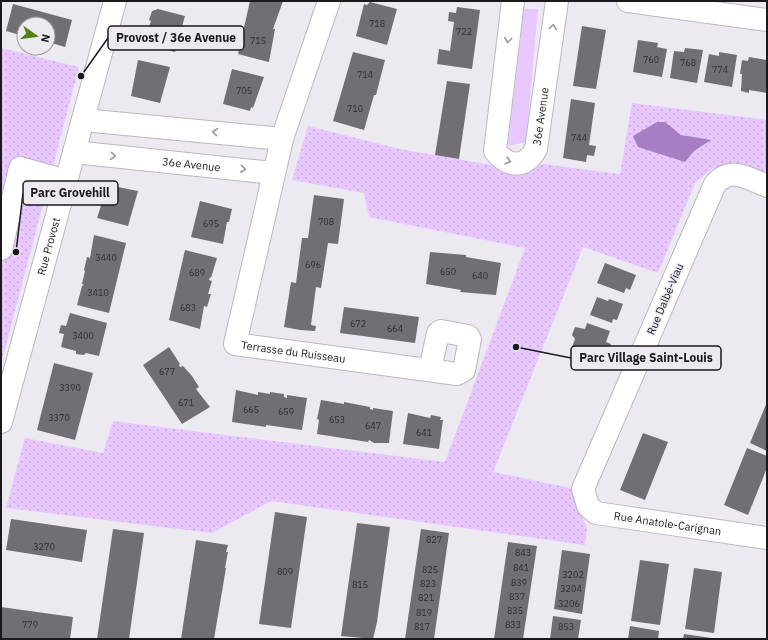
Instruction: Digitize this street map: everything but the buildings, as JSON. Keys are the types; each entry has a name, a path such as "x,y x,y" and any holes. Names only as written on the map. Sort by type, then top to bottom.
{"street":[{"name":"Rue Provost","path":"2,410 67,181 115,1"},
{"path":"273,173 282,139 329,1"},
{"name":"36e Avenue","path":"513,1 495,151 502,160 519,164 531,159 536,149 557,1"},
{"path":"628,1 767,20"},
{"path":"83,120 282,139"},
{"name":"36e Avenue","path":"74,152 273,173"},
{"path":"1,249 20,168 67,181"},
{"name":"Terrasse du Ruisseau","path":"273,173 235,344 430,370"},
{"name":"Rue Dalbé-Viau","path":"583,489 715,184 723,176 736,174 767,186"},
{"name":"Rue Anatole-Carignan","path":"583,489 588,506 596,513 767,538"}],"shaded area":[{"path":"524,9 538,9 526,142 508,146"},
{"path":"1,48 16,52 16,56 34,56 79,67 1,364"},
{"path":"632,103 767,120 767,174 736,163 712,169 695,183 658,273 583,247 493,472 575,489 576,505 587,528 585,545 271,501 212,533 6,508 25,438 103,453 113,421 445,462 525,248 369,217 364,193 292,180 308,126 400,149 491,165 530,170 542,164 620,174"},
{"path":"657,122 665,122 681,135 711,140 694,151 685,162 638,147 633,136"}],"place":[{"name":"Provost / 36e Avenue","path":"81,76"},
{"name":"Parc Grovehill","path":"16,252"},
{"name":"Parc Village Saint-Louis","path":"516,347"}]}
